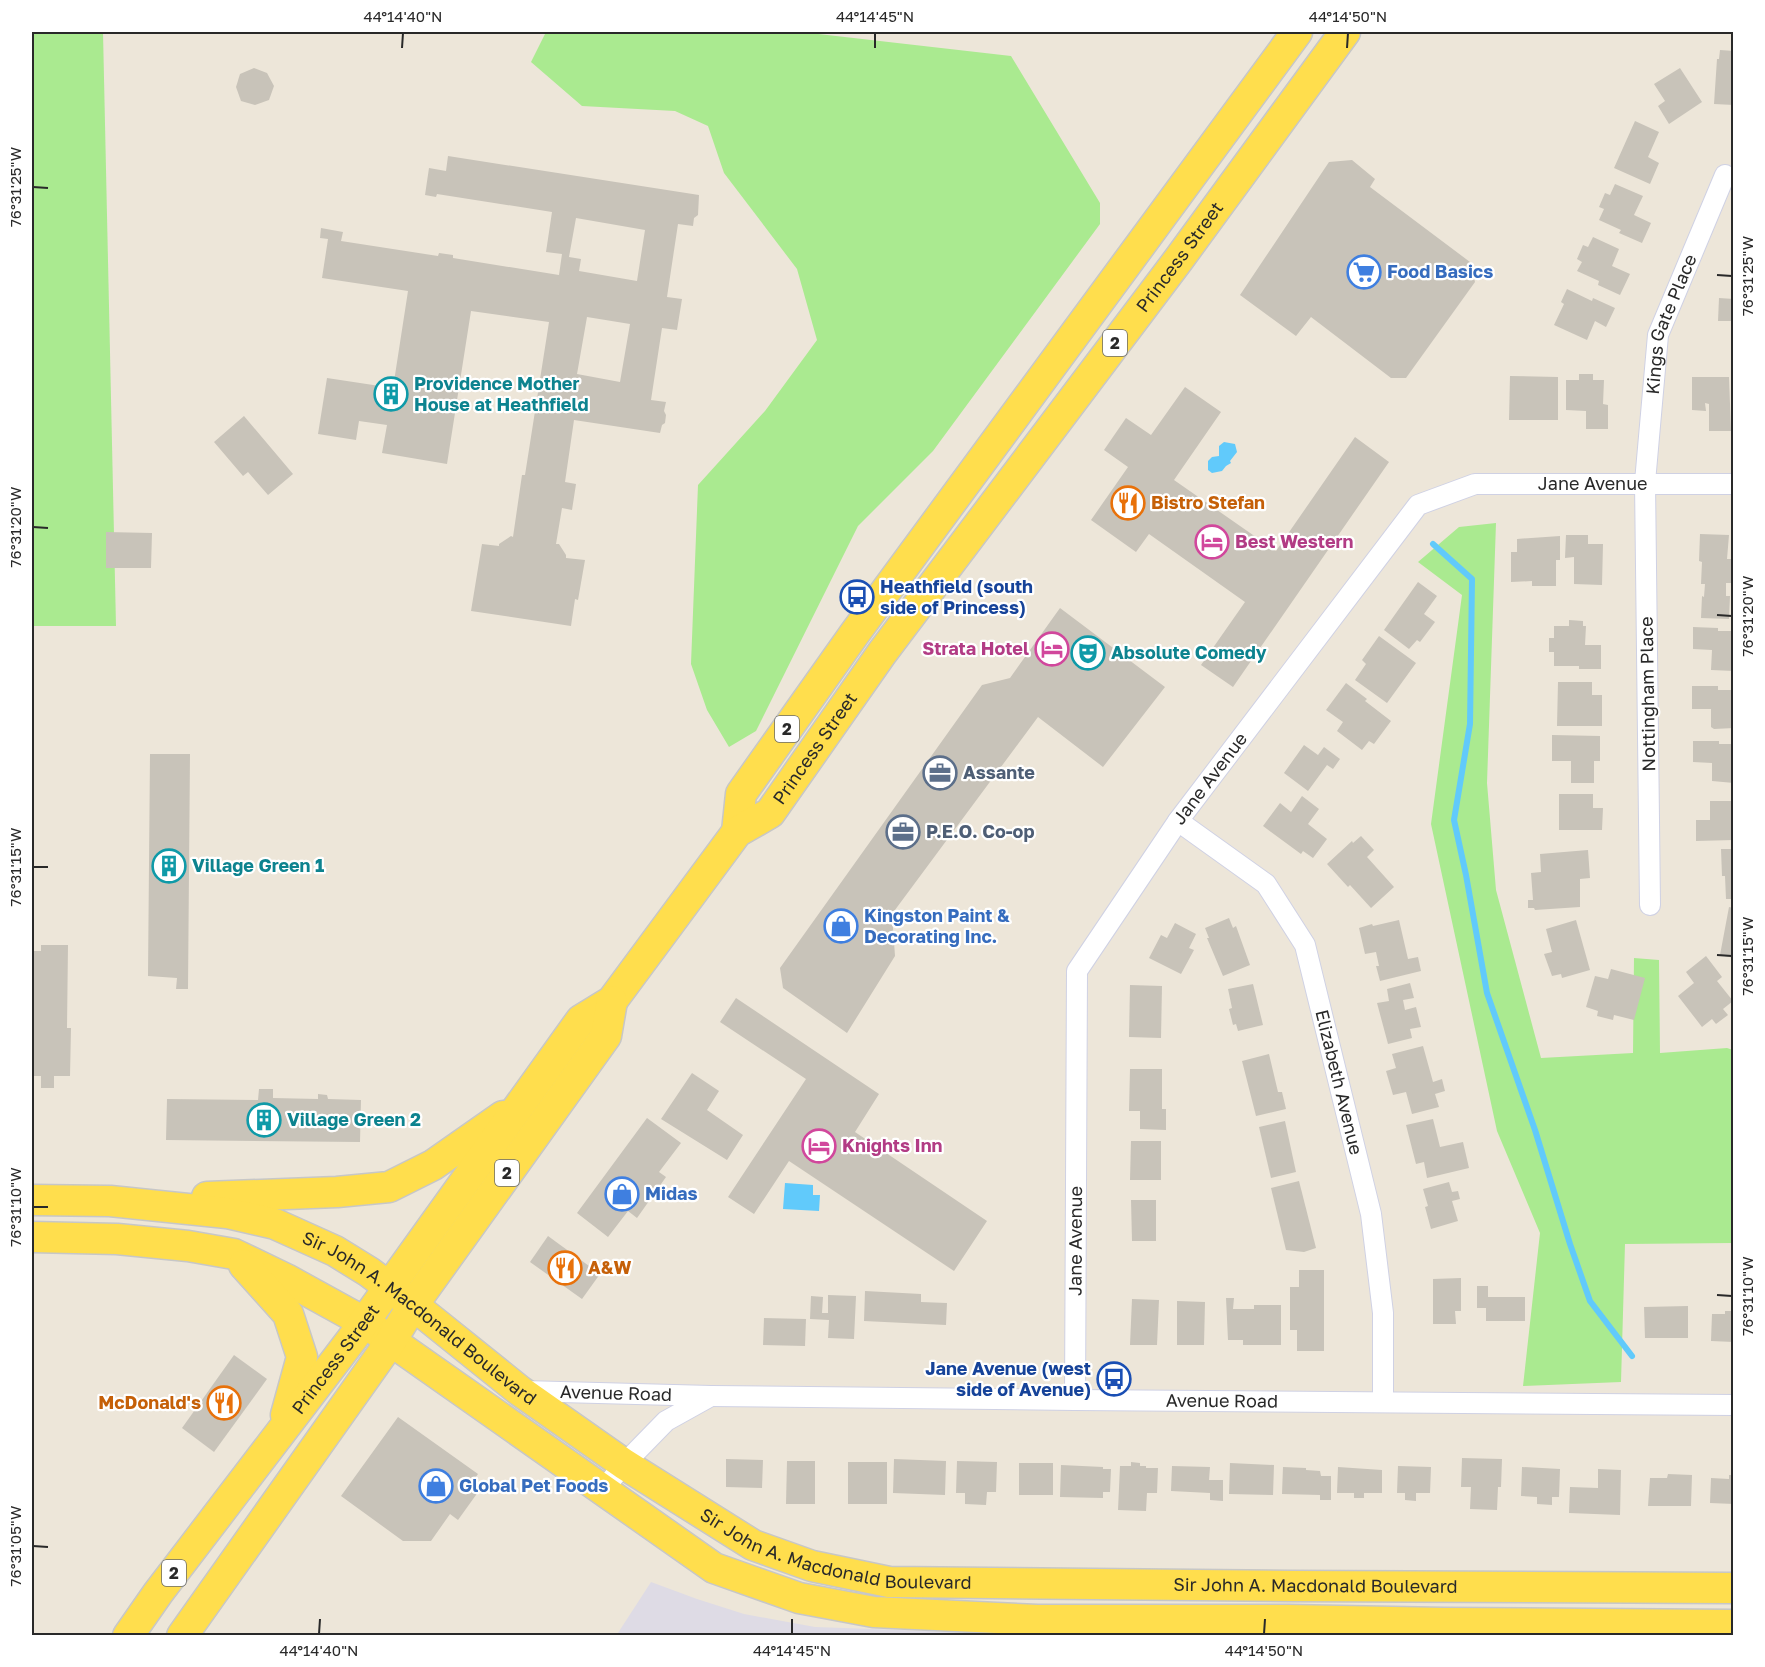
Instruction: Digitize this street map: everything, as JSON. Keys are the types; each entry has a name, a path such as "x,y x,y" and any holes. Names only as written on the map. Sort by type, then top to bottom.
{"main road":[{"name":"Princess Street","path":"737,832 741,794 855,633 1297,32"},
{"name":"Princess Street","path":"128,1635 364,1322 581,1020 612,1001 737,832 770,813 939,574 1186,249 1345,32"},
{"path":"855,633 882,653"},
{"name":"Princess Street","path":"182,1635 391,1341 413,1305 606,1036 612,1001"},
{"path":"110,1201 337,1192 389,1187 433,1165 523,1102"},
{"name":"Sir John A. Macdonald Boulevard","path":"32,1200 110,1201 227,1213 275,1224 334,1251 369,1272 520,1391 624,1464 753,1545 812,1566 889,1582 1734,1588"},
{"name":"Sir John A. Macdonald Boulevard","path":"32,1238 117,1239 188,1246 234,1254 286,1279 364,1322 714,1568 799,1598 874,1612 1037,1620 1288,1620 1734,1625"},
{"path":"234,1254 288,1314 302,1357 282,1432"}],"street":[{"name":"Kings Gate Place","path":"1645,482 1658,335 1725,175"},
{"name":"Jane Avenue","path":"1075,1400 1077,971 1178,821 1418,505 1475,484 1645,482 1734,484"},
{"name":"Nottingham Place","path":"1645,482 1650,905"},
{"name":"Elizabeth Avenue","path":"1178,821 1266,884 1305,945 1371,1214 1383,1313 1383,1402"},
{"name":"Avenue Road","path":"520,1391 711,1396 1734,1405"},
{"name":"Avenue Road","path":"603,1490 624,1464 666,1421 711,1396"}],"shaded area":[{"path":"651,1582 744,1614 815,1627 957,1632 1445,1635 616,1636"}],"green space":[{"path":"32,32 103,32 116,626 32,626"},
{"path":"546,32 801,32 1011,56 1100,203 1100,224 933,451 858,526 756,731 729,747 707,710 691,664 698,485 765,411 817,340 797,269 724,173 708,126 675,111 582,106 531,62"},
{"path":"1496,523 1487,783 1496,890 1541,1058 1633,1053 1634,958 1659,960 1660,1053 1727,1048 1733,1050 1733,1243 1625,1244 1621,1382 1523,1386 1540,1233 1497,1131 1431,824 1462,595 1418,562 1459,527"}],"water":[{"path":"1224,442 1235,444 1237,452 1230,461 1231,463 1222,471 1212,473 1208,470 1208,461 1212,457 1219,456 1219,446"},
{"path":"785,1183 813,1185 813,1195 820,1195 819,1211 783,1209"}],"building":[{"path":"1720,50 1734,51 1734,105 1714,104 1717,59 1719,59"},
{"path":"254,68 267,73 274,86 269,100 255,105 241,101 236,87 240,74"},
{"path":"1680,68 1702,102 1669,124 1658,106 1665,101 1654,84"},
{"path":"1635,121 1659,132 1648,157 1659,163 1650,184 1614,168"},
{"name":"Providence Mother House at Heathfield","path":"448,156 699,195 698,215 694,218 693,226 678,224 667,297 682,299 677,330 662,328 651,400 666,402 665,423 660,433 574,420 565,482 576,484 572,510 562,508 556,544 559,544 566,558 585,560 571,626 471,611 482,544 499,546 511,536 513,537 549,322 471,311 447,464 382,453 387,425 359,421 356,440 318,434 327,378 393,388 408,291 322,278 328,239 320,238 321,228 343,232 341,241 438,256 439,253 453,255 453,258 559,275 562,254 546,252 552,212 437,194 436,197 425,195 429,168 446,171","holes":["576,218 645,230 637,281 579,271 581,259 569,257","587,317 630,324 620,382 577,374"]},
{"name":"Food Basics","path":"1352,160 1375,179 1370,187 1470,262 1475,282 1406,378 1391,378 1311,317 1296,336 1240,295 1329,162"},
{"path":"1615,184 1643,196 1634,215 1651,223 1642,243 1619,233 1621,230 1599,220 1604,209 1599,207 1605,193 1610,195"},
{"path":"1593,237 1619,249 1612,266 1630,274 1620,295 1598,285 1599,281 1577,271 1582,262 1577,259 1583,245 1588,247"},
{"path":"1567,289 1592,301 1593,298 1615,308 1606,327 1595,321 1587,340 1554,325 1564,304 1561,302"},
{"path":"1719,298 1734,299 1734,321 1718,321"},
{"path":"1579,374 1593,374 1593,380 1604,380 1603,404 1608,405 1608,429 1586,429 1586,411 1566,410 1566,380 1579,380"},
{"path":"1510,376 1558,377 1558,420 1509,420"},
{"path":"1692,377 1729,377 1731,431 1709,431 1709,404 1705,403 1706,411 1692,410"},
{"name":"Best Western","path":"1185,387 1221,412 1174,480 1276,551 1355,437 1389,462 1233,687 1201,665 1245,602 1149,534 1136,552 1091,520 1128,467 1104,450 1126,418 1151,435"},
{"path":"244,416 293,474 268,495 248,472 243,476 214,442"},
{"path":"106,532 152,533 151,568 106,568"},
{"path":"1700,534 1729,535 1727,559 1732,559 1731,583 1726,583 1726,596 1730,596 1729,619 1701,618 1705,584 1701,584"},
{"path":"1566,535 1588,535 1588,544 1603,544 1602,585 1574,584 1574,557 1565,558"},
{"path":"1560,536 1560,560 1556,560 1556,586 1532,586 1532,581 1511,582 1511,552 1517,552 1517,539"},
{"path":"1418,582 1437,596 1424,614 1435,622 1420,642 1417,640 1409,649 1384,630"},
{"path":"1060,608 1165,687 1103,767 1038,717 892,914 895,956 847,1033 783,988 780,968 982,685 1010,678"},
{"path":"1569,620 1583,621 1583,626 1586,626 1585,645 1601,645 1601,669 1554,666 1554,652 1549,652 1549,638 1554,638 1554,626 1569,626"},
{"path":"1693,627 1734,631 1734,671 1711,670 1712,650 1693,649"},
{"path":"1379,636 1416,663 1387,703 1355,680 1366,664 1362,660"},
{"path":"1558,682 1592,682 1592,695 1602,695 1602,726 1557,726"},
{"path":"1346,683 1391,721 1374,744 1369,741 1362,750 1337,731 1343,722 1326,710"},
{"path":"1692,686 1718,686 1718,690 1734,690 1734,728 1714,729 1711,727 1711,709 1692,709"},
{"path":"1552,735 1600,736 1600,761 1594,761 1594,783 1571,783 1571,761 1552,761"},
{"path":"1693,741 1719,741 1719,744 1734,744 1734,783 1712,781 1712,763 1693,762"},
{"path":"1304,745 1318,755 1324,747 1340,759 1333,769 1327,765 1308,791 1284,773"},
{"name":"Village Green 1","path":"150,754 190,754 188,989 176,989 177,978 148,976"},
{"path":"1559,794 1593,794 1593,808 1603,808 1602,830 1559,830"},
{"path":"1302,796 1319,809 1308,824 1327,839 1313,858 1303,851 1301,854 1263,826 1280,803 1291,812"},
{"path":"1710,801 1734,801 1734,840 1696,841 1696,820 1710,820"},
{"path":"1361,836 1374,850 1367,857 1394,887 1371,908 1327,864 1352,841 1353,843"},
{"path":"1721,849 1734,849 1734,899 1726,899"},
{"path":"1588,850 1590,878 1580,879 1580,907 1535,910 1528,908 1528,900 1533,900 1531,873 1541,872 1540,854"},
{"path":"1729,907 1734,908 1734,958 1720,955"},
{"path":"1229,918 1233,928 1236,926 1250,965 1223,976 1205,928"},
{"path":"1399,920 1408,959 1418,957 1421,971 1380,981 1376,966 1379,966 1376,952 1365,954 1359,928"},
{"path":"1576,920 1590,970 1562,978 1561,974 1552,976 1544,954 1552,952 1546,929"},
{"path":"1175,923 1196,934 1189,948 1194,950 1181,974 1149,958 1161,935 1167,938"},
{"path":"41,945 68,945 67,1028 71,1028 70,1076 54,1076 54,1088 41,1088 41,1076 32,1076 32,951 41,951"},
{"path":"1706,956 1722,977 1717,981 1733,1001 1723,1009 1728,1015 1716,1024 1712,1019 1702,1027 1678,996 1694,983 1686,972"},
{"path":"1611,969 1645,978 1634,1020 1614,1015 1613,1020 1597,1016 1598,1011 1586,1007 1595,976 1608,979"},
{"path":"1410,983 1414,998 1403,1000 1405,1010 1416,1007 1421,1027 1410,1029 1412,1038 1388,1044 1377,1003 1389,1001 1387,989"},
{"path":"1253,984 1263,1025 1238,1031 1236,1024 1233,1025 1229,1009 1232,1008 1228,989"},
{"path":"1130,985 1162,986 1161,1038 1129,1037"},
{"name":"Knights Inn","path":"736,998 879,1094 855,1132 987,1221 954,1271 789,1161 754,1214 728,1197 806,1079 720,1022"},
{"path":"1423,1046 1433,1082 1442,1079 1445,1091 1435,1094 1439,1107 1412,1114 1406,1092 1393,1095 1386,1071 1396,1068 1392,1054"},
{"path":"1269,1054 1278,1092 1282,1092 1286,1109 1256,1116 1242,1061"},
{"path":"1130,1069 1162,1069 1162,1109 1166,1109 1166,1130 1140,1129 1140,1111 1129,1111"},
{"path":"692,1073 719,1091 707,1110 743,1135 727,1160 661,1119"},
{"name":"Village Green 2","path":"259,1089 273,1089 273,1098 318,1099 318,1094 327,1095 328,1099 361,1100 360,1142 166,1140 167,1099 258,1100"},
{"name":"Midas","path":"647,1118 681,1143 659,1172 666,1177 637,1218 628,1211 608,1237 577,1213"},
{"path":"1433,1119 1440,1147 1463,1142 1469,1168 1427,1178 1424,1162 1416,1164 1406,1125"},
{"path":"1285,1121 1296,1172 1271,1178 1259,1127"},
{"path":"1131,1141 1161,1141 1161,1180 1130,1180"},
{"path":"1299,1181 1316,1248 1304,1252 1286,1250 1271,1188"},
{"path":"1449,1182 1452,1192 1458,1191 1460,1199 1452,1201 1458,1221 1431,1229 1423,1189"},
{"path":"1131,1200 1156,1200 1156,1241 1132,1241"},
{"name":"A&W","path":"548,1236 600,1274 582,1299 530,1262"},
{"path":"1299,1270 1324,1270 1324,1351 1297,1351 1297,1330 1290,1330 1290,1287 1299,1287"},
{"path":"1461,1278 1461,1311 1455,1311 1456,1324 1433,1324 1433,1279"},
{"path":"1477,1286 1488,1286 1488,1297 1525,1297 1525,1321 1486,1321 1486,1308 1477,1308"},
{"path":"865,1291 921,1294 921,1302 947,1303 946,1325 864,1321"},
{"path":"828,1295 856,1296 854,1339 828,1338 829,1320 810,1319 811,1296 823,1297 822,1313 828,1313"},
{"path":"1226,1298 1234,1298 1233,1309 1254,1309 1254,1305 1281,1305 1281,1345 1243,1345 1243,1340 1228,1340"},
{"path":"1132,1299 1159,1300 1157,1345 1130,1345"},
{"path":"1177,1301 1205,1302 1204,1345 1177,1345"},
{"path":"1688,1306 1688,1338 1645,1338 1644,1307"},
{"path":"1725,1311 1734,1311 1734,1342 1711,1341 1712,1314 1725,1314"},
{"path":"764,1318 806,1319 805,1346 763,1345"},
{"name":"McDonald's","path":"234,1355 267,1379 214,1452 182,1428"},
{"path":"398,1417 478,1474 473,1481 481,1488 458,1520 450,1514 431,1541 403,1541 341,1496"},
{"path":"1462,1458 1502,1459 1497,1510 1470,1509 1471,1487 1461,1487"},
{"path":"726,1459 763,1460 762,1488 726,1487"},
{"path":"894,1459 946,1461 945,1495 893,1493"},
{"path":"787,1461 815,1461 815,1504 786,1504"},
{"path":"957,1461 997,1462 996,1492 987,1492 986,1505 965,1504 965,1493 956,1493"},
{"path":"848,1462 887,1462 887,1504 848,1504"},
{"path":"1131,1462 1140,1463 1140,1466 1146,1466 1146,1468 1158,1468 1157,1493 1147,1493 1146,1511 1118,1510 1120,1466 1131,1466"},
{"path":"1019,1463 1053,1463 1053,1495 1019,1495"},
{"path":"1230,1463 1274,1465 1273,1495 1229,1494"},
{"path":"1061,1465 1111,1469 1110,1492 1103,1492 1103,1498 1060,1497"},
{"path":"1172,1466 1210,1467 1209,1480 1223,1480 1223,1501 1210,1500 1210,1493 1171,1491"},
{"path":"1398,1466 1431,1467 1430,1493 1416,1493 1416,1501 1405,1500 1405,1493 1397,1493"},
{"path":"1283,1467 1306,1468 1306,1470 1320,1471 1321,1476 1331,1476 1331,1500 1320,1500 1320,1495 1282,1494"},
{"path":"1338,1467 1382,1470 1382,1493 1364,1493 1364,1498 1354,1498 1354,1493 1337,1493"},
{"path":"1522,1467 1560,1469 1559,1497 1552,1497 1552,1505 1537,1504 1537,1497 1521,1496"},
{"path":"1598,1469 1621,1470 1620,1515 1569,1513 1570,1487 1598,1488"},
{"path":"1668,1474 1692,1475 1691,1506 1648,1506 1650,1478 1667,1478"},
{"path":"1729,1475 1734,1475 1734,1504 1710,1503 1711,1478 1729,1479"}],"waterway":[{"path":"1433,544 1472,579 1470,724 1454,820 1487,993 1535,1130 1590,1301 1632,1356"}],"place":[{"name":"Food Basics","path":"1364,272"},
{"name":"Providence Mother House at Heathfield","path":"391,394"},
{"name":"Bistro Stefan","path":"1128,503"},
{"name":"Best Western","path":"1212,542"},
{"name":"Heathfield (south side of Princess)","path":"857,597"},
{"name":"Strata Hotel","path":"1052,649"},
{"name":"Absolute Comedy","path":"1088,653"},
{"name":"Assante","path":"940,773"},
{"name":"P.E.O. Co-op","path":"903,832"},
{"name":"Village Green 1","path":"169,866"},
{"name":"Kingston Paint & Decorating Inc.","path":"841,926"},
{"name":"Village Green 2","path":"264,1120"},
{"name":"Knights Inn","path":"819,1146"},
{"name":"Midas","path":"622,1194"},
{"name":"A&W","path":"565,1268"},
{"name":"Jane Avenue (west side of Avenue)","path":"1114,1379"},
{"name":"McDonald's","path":"224,1403"},
{"name":"Global Pet Foods","path":"436,1486"}]}
